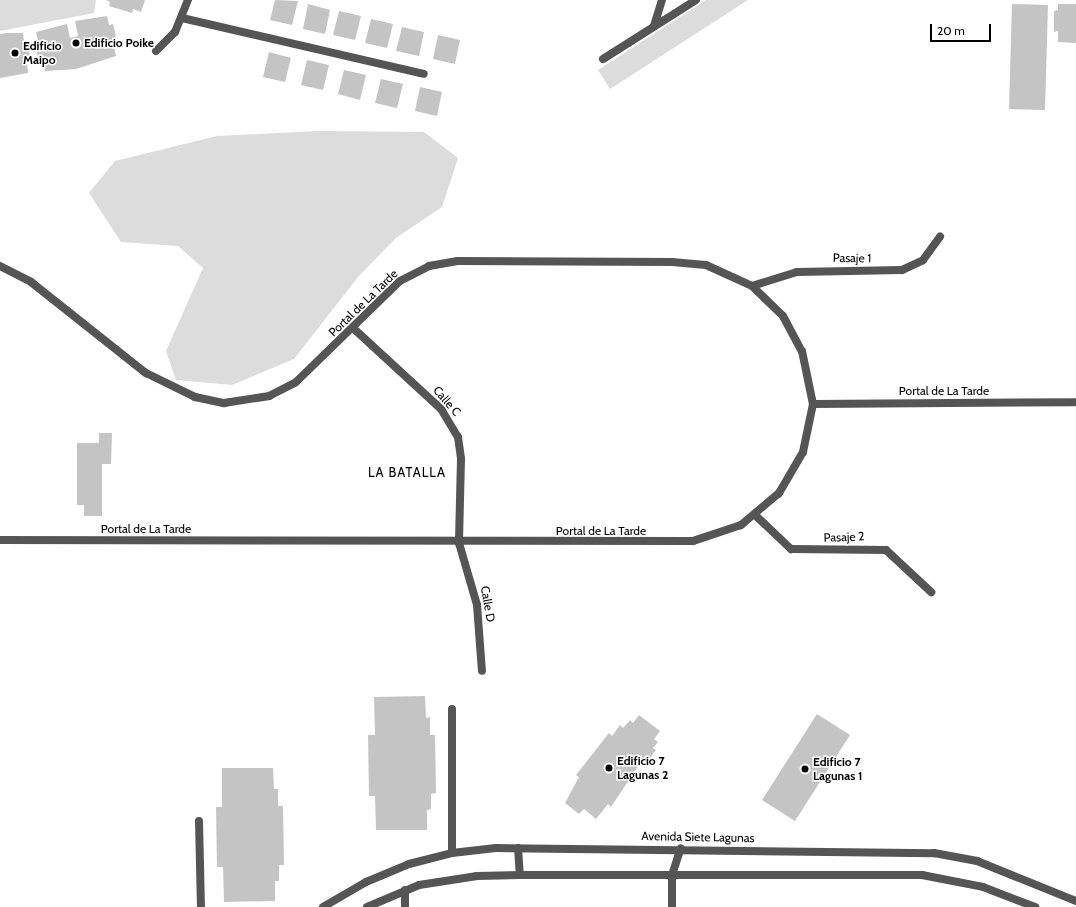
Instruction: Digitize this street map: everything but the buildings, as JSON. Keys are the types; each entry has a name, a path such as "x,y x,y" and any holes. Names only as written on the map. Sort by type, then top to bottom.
{"street":[{"path":"156,51 175,32 182,18 188,0"},
{"path":"654,26 662,0"},
{"path":"603,59 696,0"},
{"path":"182,18 424,74"},
{"name":"Pasaje 1","path":"752,286 797,272 902,270 923,260 940,237"},
{"name":"Portal de La Tarde","path":"0,266 31,282 146,373 180,391 209,401 240,402 282,390 308,372 400,281 443,262 689,262 722,270 752,286 783,316 794,334 808,368 813,404 808,436 796,467 779,493 755,515 726,532 693,541 459,543 0,540"},
{"name":"Calle C","path":"353,328 441,409 453,427 461,459 459,543"},
{"name":"Portal de La Tarde","path":"813,404 1076,402"},
{"name":"Pasaje 2","path":"755,515 791,549 886,550 931,592"},
{"name":"Calle D","path":"459,543 477,605 482,671"},
{"path":"452,709 452,853"},
{"path":"199,821 200,907"},
{"path":"518,848 520,875"},
{"name":"Avenida Siete Lagunas","path":"323,907 388,871 452,853 518,848 681,848 955,856 1025,878 1076,901"},
{"path":"672,907 672,875 681,848"},
{"path":"366,907 405,890 456,878 520,875 922,875 983,887 1035,907"},
{"path":"405,890 405,907"}],"shaded area":[{"path":"0,0 96,0 94,13 0,31"},
{"path":"706,0 748,0 610,89 598,70"},
{"path":"318,131 424,132 458,158 442,207 396,238 358,277 294,359 232,385 176,380 166,351 203,268 178,246 121,242 89,193 115,161 217,136"}],"place":[{"name":"Edificio Poike","path":"76,43"},
{"name":"Edificio Maipo","path":"15,53"},
{"name":"Edificio 7 Lagunas 2","path":"609,768"},
{"name":"Edificio 7 Lagunas 1","path":"805,769"}],"district":[{"name":"LA BATALLA","path":"407,472"}]}
